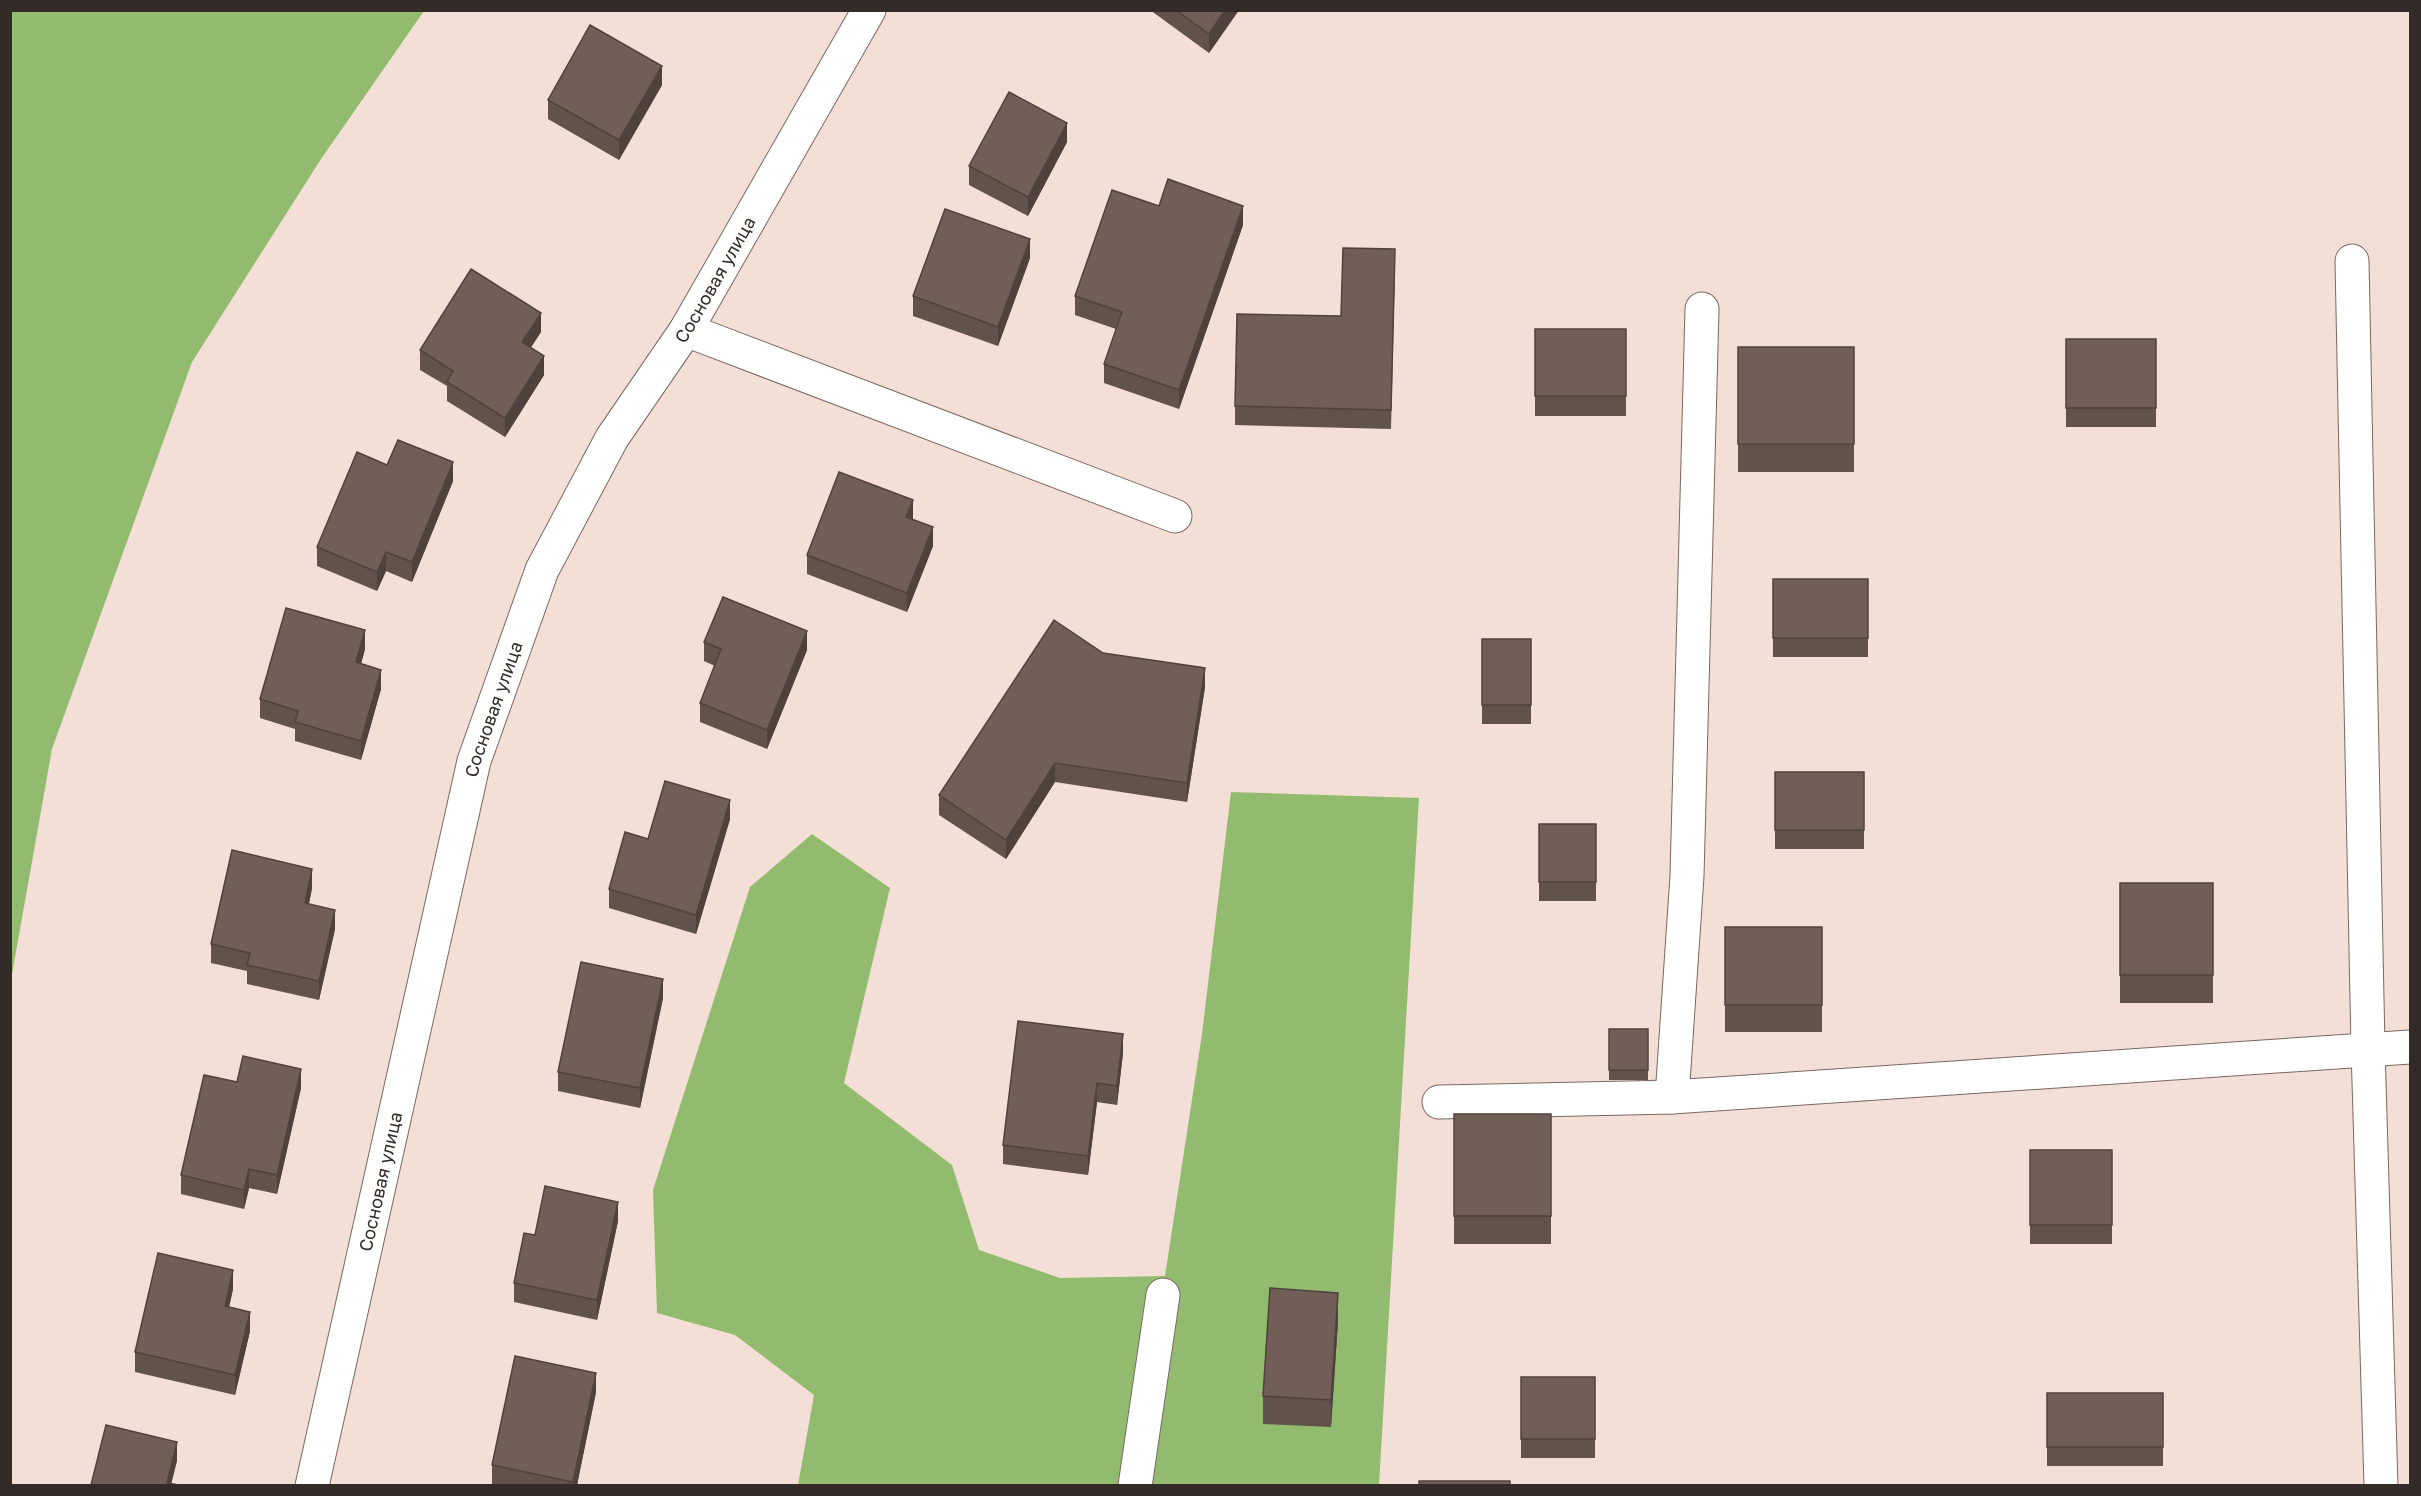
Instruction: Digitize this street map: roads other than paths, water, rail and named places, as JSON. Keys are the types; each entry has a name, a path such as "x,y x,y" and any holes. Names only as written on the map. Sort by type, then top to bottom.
{"street":[{"name":"Сосновая улица","path":"312,1485 474,761 542,570 612,438 686,330 869,10"},
{"path":"2352,261 2368,1048 2381,1485"},
{"path":"1672,1097 1687,876 1702,309"},
{"path":"686,330 1175,516"},
{"path":"1439,1102 1672,1097 2368,1048 2410,1047"},
{"path":"1134,1485 1163,1295"}]}
